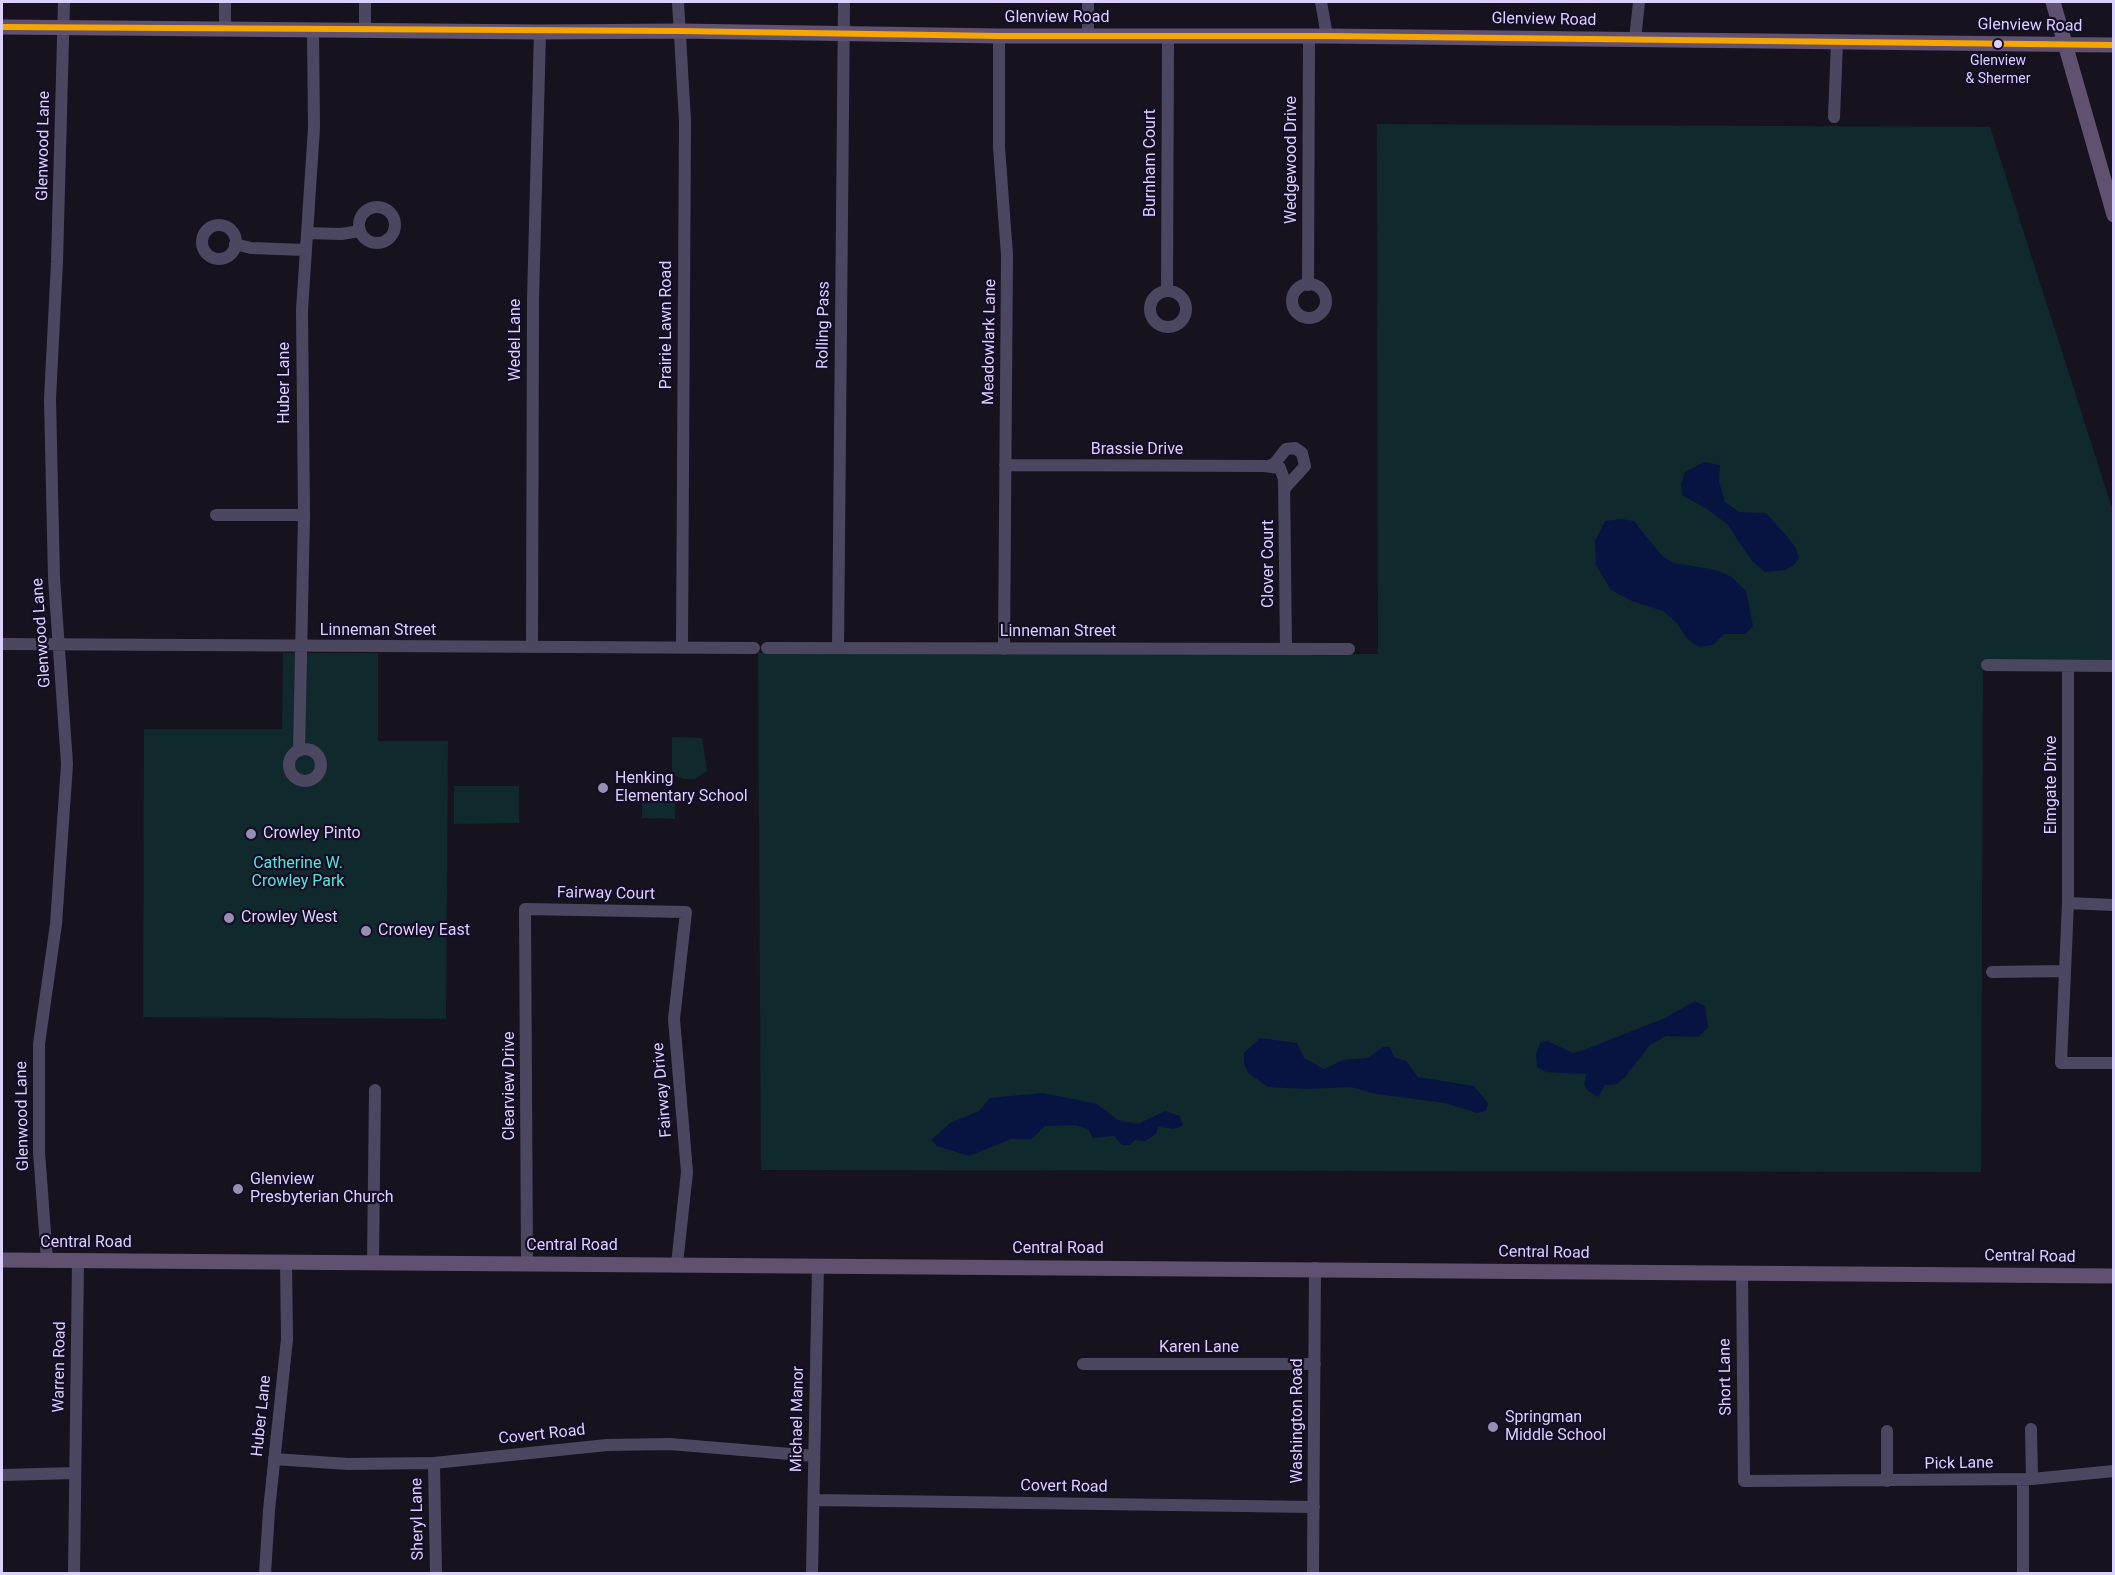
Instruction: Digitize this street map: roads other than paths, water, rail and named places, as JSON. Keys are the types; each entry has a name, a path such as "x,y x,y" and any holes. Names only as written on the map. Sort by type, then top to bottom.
{"main road":[{"path":"2053,2 2114,215"},
{"name":"Glenview Road","path":"2,27 540,32 679,31 844,35 1327,36 2114,45"},
{"name":"Central Road","path":"2,1260 1316,1268 2114,1276"}],"street":[{"name":"Glenwood Lane","path":"48,1260 39,1152 39,1044 56,924 67,764 54,578 50,399 57,262 64,2"},
{"path":"225,2 225,30"},
{"path":"365,2 365,30"},
{"name":"Prairie Lawn Road","path":"678,2 685,122 682,648"},
{"name":"Rolling Pass","path":"837,648 844,2"},
{"path":"1088,2 1088,36"},
{"path":"1321,2 1327,36"},
{"path":"1635,39 1639,2"},
{"name":"Huber Lane","path":"299,751 304,515 301,368 305,250 314,128 313,30"},
{"name":"Wedel Lane","path":"532,647 532,300 540,32"},
{"name":"Meadowlark Lane","path":"999,36 999,147 1007,255 1004,649"},
{"name":"Burnham Court","path":"1167,291 1168,36"},
{"name":"Wedgewood Drive","path":"1308,285 1309,36"},
{"path":"1834,117 1837,42"},
{"path":"307,233 341,234 360,231"},
{"path":"235,244 251,248 305,250"},
{"path":"1295,448 1302,453 1305,466 1285,484 1280,468 1269,466 1275,463 1286,449 1295,448"},
{"name":"Brassie Drive","path":"1005,465 1269,466"},
{"name":"Clover Court","path":"1285,484 1286,649"},
{"path":"216,515 304,515"},
{"name":"Linneman Street","path":"2,644 301,647 1349,649"},
{"path":"1987,665 2114,666"},
{"name":"Elmgate Drive","path":"2068,666 2068,903 2061,1063 2114,1063"},
{"path":"2068,903 2114,905"},
{"name":"Fairway Court","path":"525,909 686,912"},
{"name":"Clearview Drive","path":"525,909 527,1263"},
{"name":"Fairway Drive","path":"677,1264 687,1172 674,1019 686,912"},
{"path":"1992,972 2065,971"},
{"path":"373,1262 375,1090"},
{"name":"Warren Road","path":"74,1574 78,1261"},
{"name":"Huber Lane","path":"265,1574 287,1339 286,1262"},
{"name":"Michael Manor","path":"812,1574 818,1265"},
{"name":"Washington Road","path":"1313,1574 1316,1268"},
{"name":"Short Lane","path":"1742,1272 1744,1481"},
{"name":"Karen Lane","path":"1083,1364 1315,1364"},
{"path":"2023,1574 2031,1429"},
{"path":"1887,1431 1887,1482"},
{"name":"Covert Road","path":"274,1459 348,1464 434,1463 607,1445 737,1448 814,1456"},
{"name":"Sheryl Lane","path":"434,1463 436,1574"},
{"name":"Pick Lane","path":"1744,1481 2028,1480 2114,1471"},
{"path":"2,1475 75,1473"},
{"name":"Covert Road","path":"814,1500 1314,1507"}],"place":[{"name":"Glenview & Shermer","path":"1998,44"},
{"name":"Henking Elementary School","path":"603,788"},
{"name":"Crowley Pinto","path":"251,834"},
{"name":"Crowley West","path":"229,918"},
{"name":"Crowley East","path":"366,931"},
{"name":"Glenview Presbyterian Church","path":"238,1189"},
{"name":"Springman Middle School","path":"1493,1427"}],"park label":[{"name":"Catherine W. Crowley Park","path":"298,873"}]}
